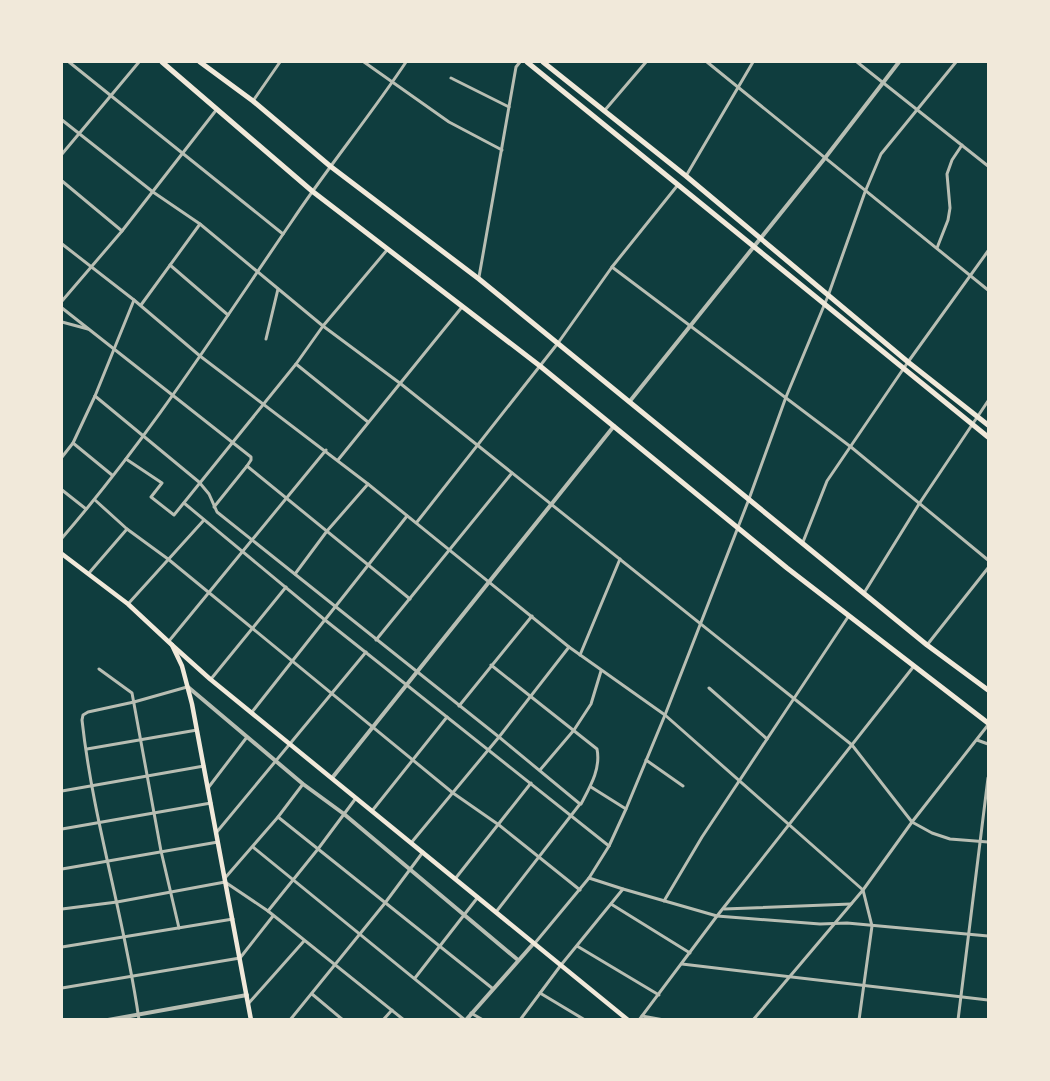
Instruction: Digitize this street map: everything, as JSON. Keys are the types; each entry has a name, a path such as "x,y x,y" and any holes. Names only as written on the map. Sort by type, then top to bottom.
{"main road":[{"path":"162,62 312,191 540,366 848,617 988,724"},
{"path":"200,62 253,101 330,166 479,279 927,645 988,690"},
{"path":"527,62 988,436"},
{"path":"543,62 686,176 908,362 988,425"},
{"path":"62,554 128,604 210,679 628,1020"},
{"path":"171,643 182,666 188,687 251,1020"}],"street":[{"path":"69,62 283,234"},
{"path":"62,154 139,62"},
{"path":"253,101 280,62"},
{"path":"364,62 449,122 502,150"},
{"path":"62,538 95,500 172,396 312,191 406,62"},
{"path":"479,279 516,67 520,62"},
{"path":"604,111 646,62"},
{"path":"707,62 988,290"},
{"path":"686,176 753,62"},
{"path":"857,62 988,166"},
{"path":"630,401 825,159 899,62"},
{"path":"253,847 466,1020 580,890 609,846 665,716 786,397 825,304 866,192 886,146 956,62"},
{"path":"451,78 509,107"},
{"path":"62,301 122,231 217,109"},
{"path":"62,120 153,192 200,224 323,326 401,384 852,745 912,822 932,833 950,839 988,842"},
{"path":"937,248 948,220 950,208 947,174 952,160 962,145"},
{"path":"62,181 122,231"},
{"path":"417,523 558,343 612,267 679,184"},
{"path":"140,306 200,224"},
{"path":"62,244 134,300 200,356 369,484 569,647 665,716 863,890 872,926 859,1020"},
{"path":"126,459 162,483 151,497 174,515 265,404 323,326 389,249"},
{"path":"802,543 827,481 908,362 988,251"},
{"path":"170,265 228,315"},
{"path":"612,267 851,447 988,560"},
{"path":"266,339 278,289"},
{"path":"62,457 73,443 134,300"},
{"path":"338,460 463,306"},
{"path":"62,308 250,457 251,460 247,466 214,507"},
{"path":"62,322 89,329"},
{"path":"296,364 369,422"},
{"path":"94,396 199,482 209,494 217,512 580,804"},
{"path":"864,593 919,504 988,401"},
{"path":"332,778 614,425"},
{"path":"73,443 112,476"},
{"path":"171,643 285,498 326,450"},
{"path":"247,466 410,599"},
{"path":"376,640 512,473"},
{"path":"295,574 327,531 369,484"},
{"path":"62,490 87,510"},
{"path":"95,500 127,529 168,559 453,793 499,825 580,890"},
{"path":"184,503 325,620 609,846"},
{"path":"252,713 407,516"},
{"path":"128,604 204,520"},
{"path":"88,574 127,529"},
{"path":"580,655 620,559"},
{"path":"927,645 988,568"},
{"path":"210,679 285,587"},
{"path":"459,706 532,616"},
{"path":"664,901 702,837 848,617"},
{"path":"411,843 499,737 569,647"},
{"path":"216,833 366,652"},
{"path":"491,665 574,730 597,750 598,758 591,787 580,804 496,912"},
{"path":"640,1018 722,909 914,666"},
{"path":"99,669 132,693 161,851 179,928"},
{"path":"540,771 574,730 593,700 601,671"},
{"path":"139,1017 107,861 82,726 83,715 188,687 518,960"},
{"path":"709,688 767,739"},
{"path":"372,811 447,717"},
{"path":"754,1019 863,890 988,724"},
{"path":"87,749 197,730"},
{"path":"208,788 247,737"},
{"path":"977,740 988,744"},
{"path":"646,760 683,786"},
{"path":"62,791 204,766"},
{"path":"958,1020 988,777"},
{"path":"455,879 531,783"},
{"path":"62,909 117,902 225,880 303,784"},
{"path":"591,787 626,809"},
{"path":"268,911 356,798"},
{"path":"62,829 211,803"},
{"path":"278,817 492,988"},
{"path":"62,869 218,842"},
{"path":"290,1020 336,966 423,852"},
{"path":"589,878 622,890 717,916 988,936"},
{"path":"225,880 268,911 404,1020"},
{"path":"520,1020 561,964 622,890"},
{"path":"416,978 478,897"},
{"path":"612,904 690,953"},
{"path":"722,909 851,904"},
{"path":"62,988 240,958 273,916"},
{"path":"62,947 232,919"},
{"path":"248,1004 304,941"},
{"path":"577,946 658,995"},
{"path":"682,964 988,1000"},
{"path":"540,993 585,1020"},
{"path":"312,994 343,1020"},
{"path":"108,1020 139,1017 247,995"},
{"path":"383,1020 392,1010"},
{"path":"471,1013 483,1020"},
{"path":"640,1018 664,1020"}]}
